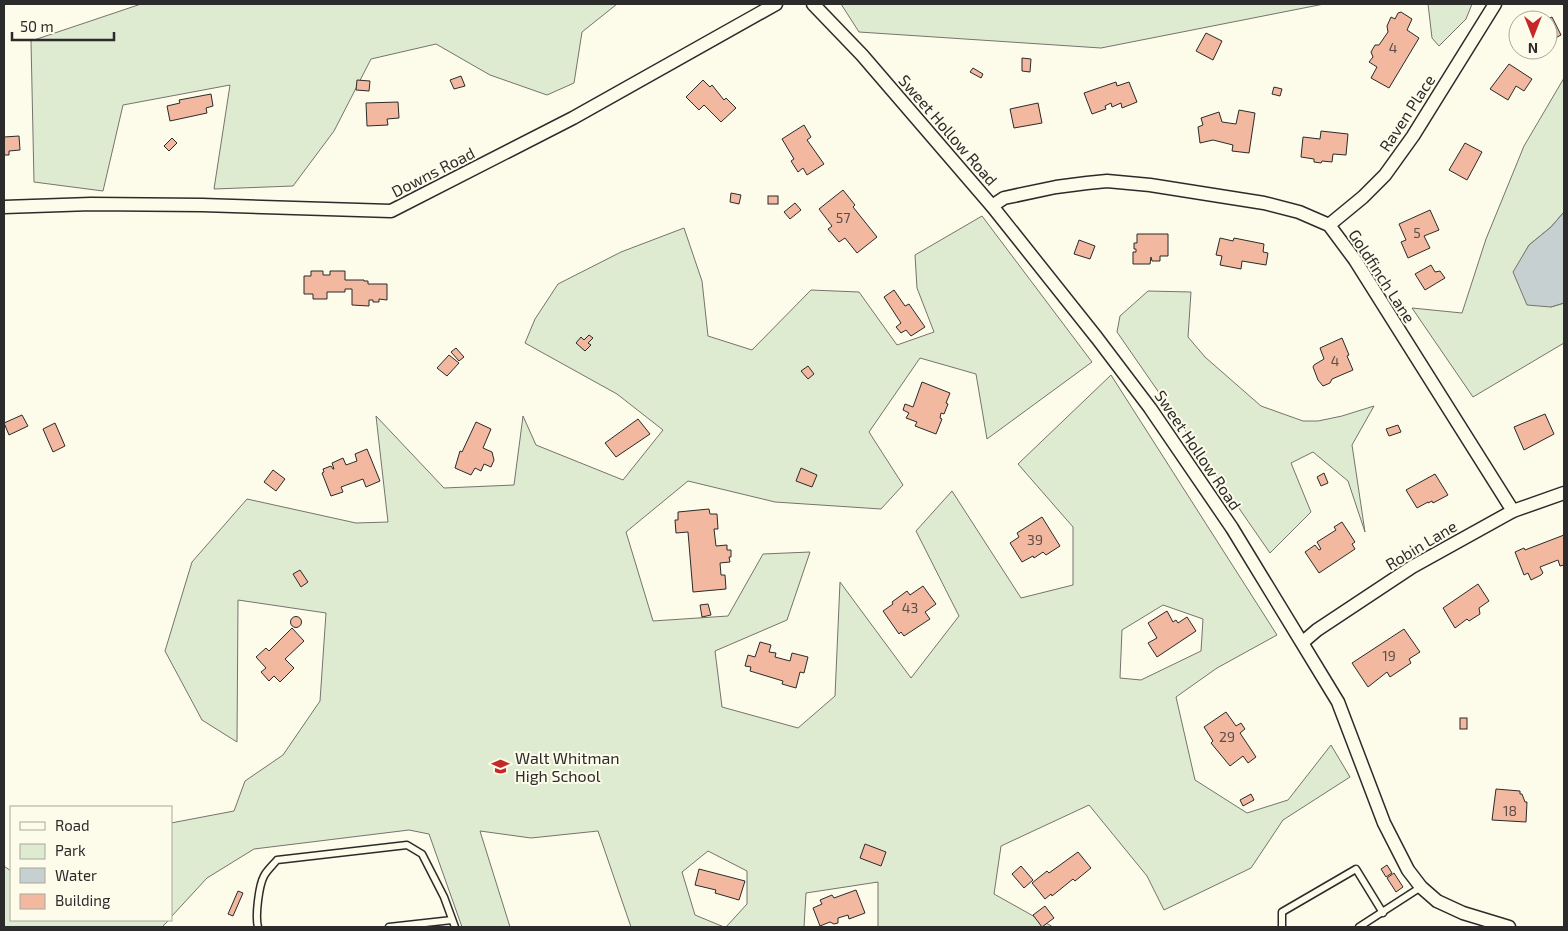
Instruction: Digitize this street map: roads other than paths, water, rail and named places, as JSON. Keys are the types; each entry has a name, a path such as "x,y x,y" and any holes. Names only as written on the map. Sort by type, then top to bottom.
{"street":[{"name":"Downs Road","path":"4,207 91,204 391,211 573,118 776,4"},
{"name":"Sweet Hollow Road","path":"813,4 862,55 992,206 1150,408 1232,528 1338,702 1384,823 1408,870 1421,887 1437,900 1463,912 1509,927"},
{"name":"Raven Place","path":"1329,225 1385,175 1413,136 1495,4"},
{"name":"Goldfinch Lane","path":"992,206 1004,198 1087,182 1107,181 1150,185 1264,203 1299,212 1329,225 1356,260 1514,511"},
{"name":"Robin Lane","path":"1303,642 1317,630 1412,568 1514,511 1564,493"}],"lane":[{"path":"258,927 256,921 263,877 277,860 407,844 422,854 444,897 455,927"},
{"path":"1282,927 1282,912 1356,870 1383,912"},
{"path":"1359,927 1421,887"},
{"path":"389,927 452,920"}],"water":[{"path":"1564,212 1564,303 1551,307 1527,305 1513,272 1529,245 1551,227"}],"place":[{"name":"Walt Whitman High School","path":"501,767"}]}
